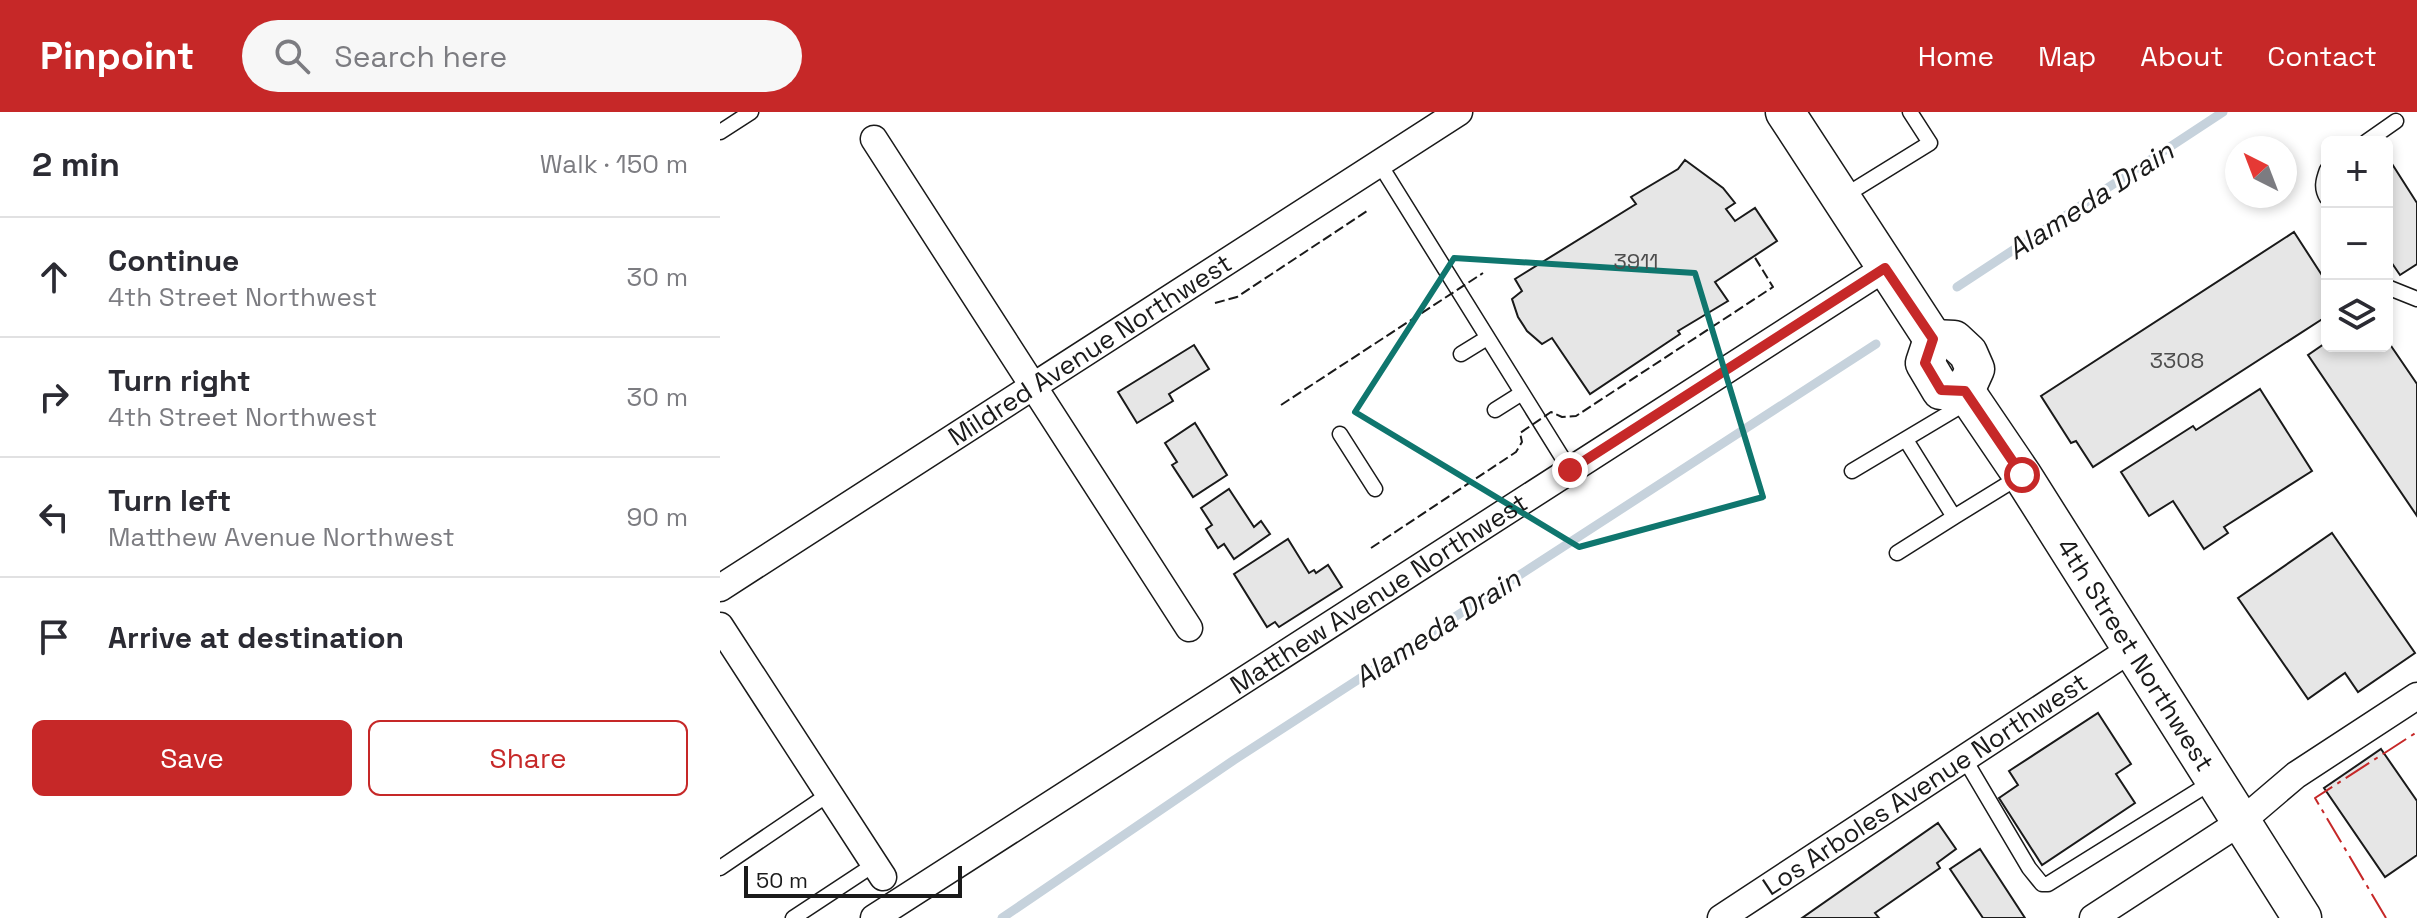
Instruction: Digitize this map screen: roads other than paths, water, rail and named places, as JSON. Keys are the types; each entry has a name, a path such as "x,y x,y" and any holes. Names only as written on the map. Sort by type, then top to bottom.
{"main road":[{"path":"1785,112 1933,339 1954,340 1968,353 1975,369 1968,396"},
{"name":"4th Street Northwest","path":"1968,396 2022,475 2302,918"}],"street":[{"name":"Mildred Avenue Northwest","path":"720,588 1459,112"},
{"path":"874,139 1189,628"},
{"name":"Matthew Avenue Northwest","path":"874,918 1885,268"},
{"path":"720,626 879,870"},
{"name":"Los Arboles Avenue Northwest","path":"1721,918 2131,649"},
{"path":"2093,918 2242,821 2296,775 2417,696"}],"lane":[{"path":"720,132 751,112"},
{"path":"1841,198 1930,143 1910,112"},
{"path":"2375,136 2396,121"},
{"path":"1379,163 1570,470"},
{"path":"2393,289 2417,299"},
{"path":"1461,354 1487,338"},
{"path":"1495,410 1522,393"},
{"path":"1852,471 1906,440 1968,396"},
{"path":"1340,434 1375,489"},
{"path":"1906,440 1954,517"},
{"path":"1897,553 2022,475"},
{"path":"1964,758 2029,868 2042,884 2048,884 2215,780"},
{"path":"720,868 829,794"},
{"path":"793,918 879,870"}],"waterway":[{"name":"Alameda Drain","path":"1957,287 2223,112"},
{"name":"Alameda Drain","path":"1002,918 1234,760 1876,344"}]}
